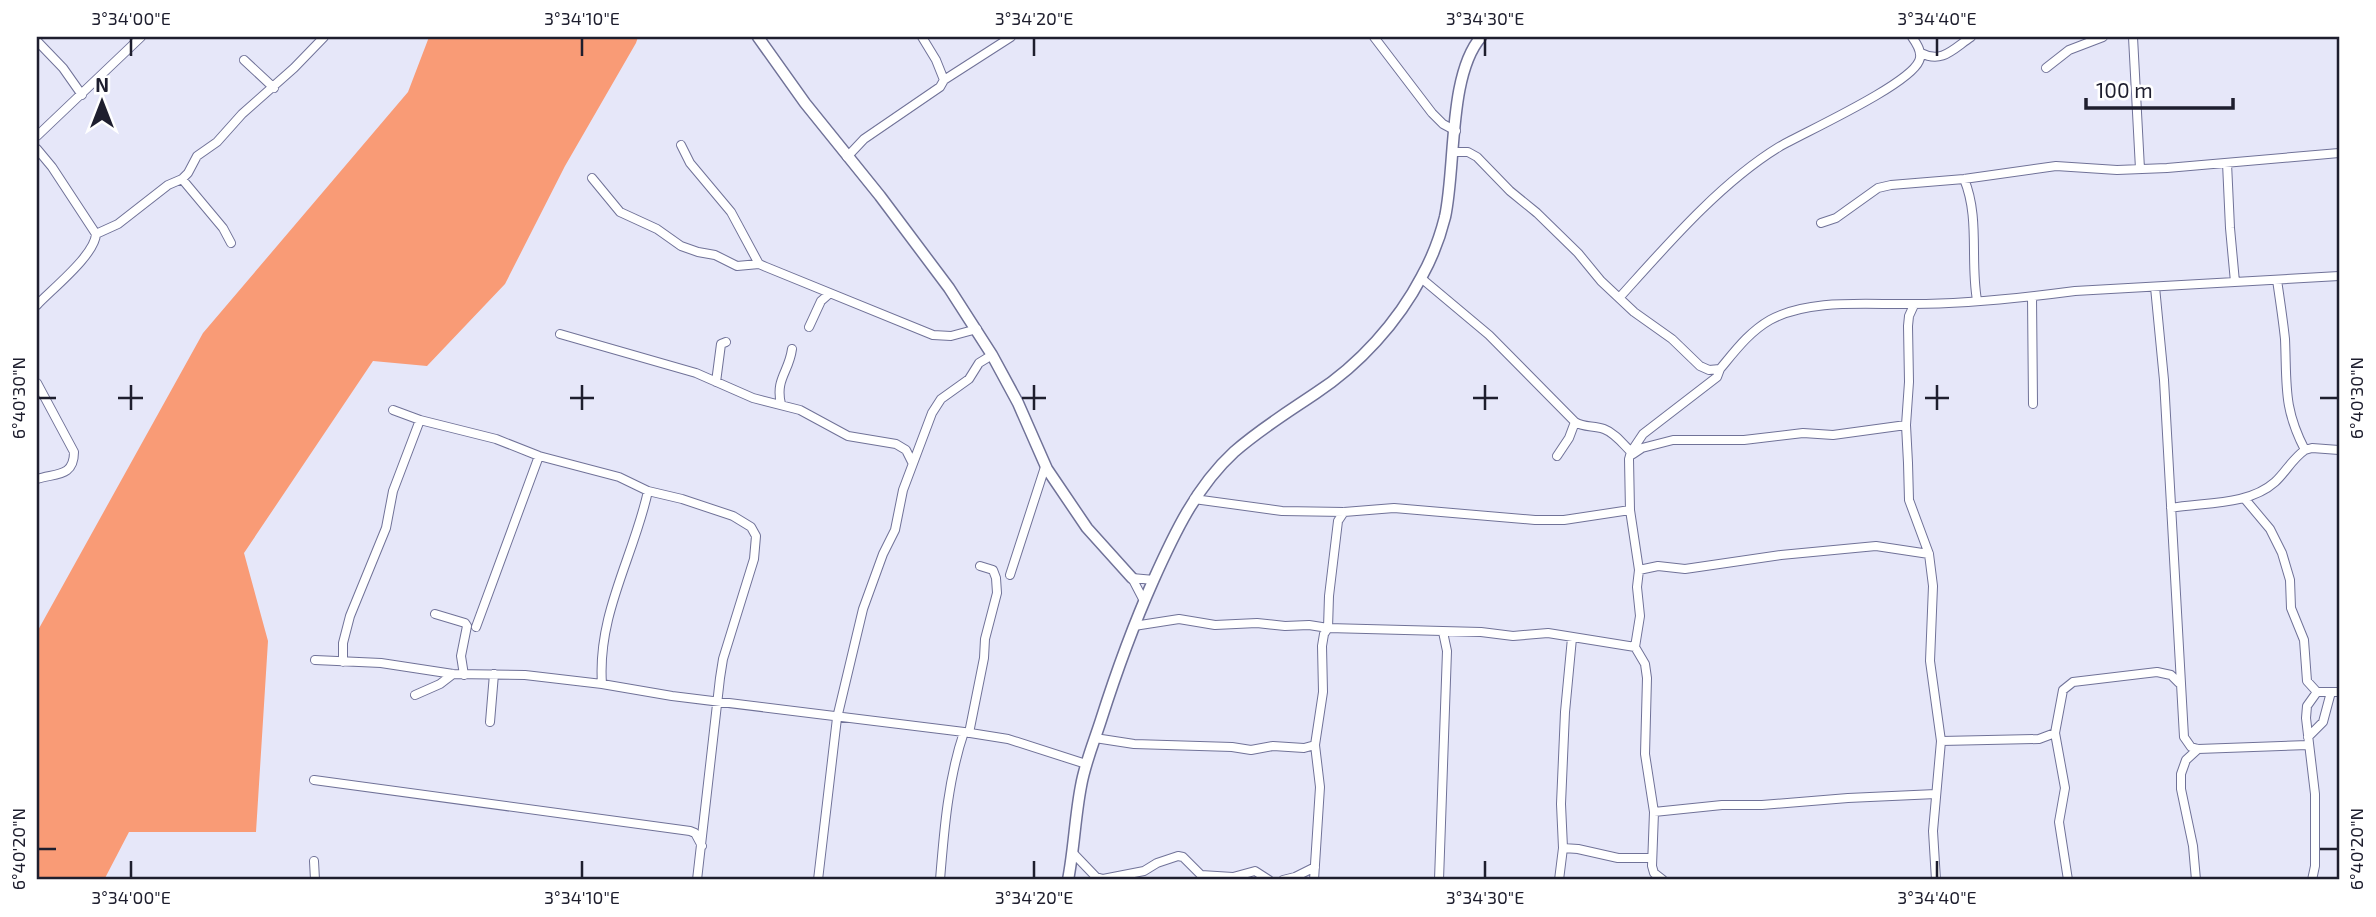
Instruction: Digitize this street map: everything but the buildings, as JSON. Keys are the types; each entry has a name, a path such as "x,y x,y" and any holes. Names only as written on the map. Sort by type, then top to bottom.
{"street":[{"path":"37,136 141,37"},
{"path":"96,234 118,224 168,185 182,179 197,156 217,142 249,107 274,88 324,37"},
{"path":"758,37 847,157 880,196 977,329 1017,403 1045,467 1087,528 1132,578 1144,601"},
{"path":"922,37 944,80"},
{"path":"847,157 864,139 940,87 944,80 1011,37"},
{"path":"1374,37 1432,113 1455,131"},
{"path":"1068,880 1086,764 1134,626 1167,548 1194,499 1213,473 1269,423 1318,392 1377,340 1421,278 1445,217 1460,88 1468,61 1481,37"},
{"path":"1912,37 1921,53 1932,59 1940,58 1972,37"},
{"path":"2046,68 2069,50 2103,37"},
{"path":"2133,37 2140,169"},
{"path":"37,41 52,55 82,95"},
{"path":"1620,297 1733,180 1779,147 1837,118 1898,81 1919,63 1921,53"},
{"path":"244,60 274,88"},
{"path":"681,145 690,163 731,212 759,264"},
{"path":"37,149 96,234 95,244 86,256 37,305"},
{"path":"1453,152 1468,152 1477,157 1510,191 1538,213 1578,253 1601,281 1634,312 1672,339 1700,366 1709,370 1720,369"},
{"path":"1821,223 1836,218 1884,186 1964,179 2056,166 2140,169 2339,153"},
{"path":"2227,163 2235,282"},
{"path":"592,178 620,212 657,229 681,246 715,255 737,266 759,264 933,335 951,336 977,329"},
{"path":"182,179 214,217 231,243"},
{"path":"1964,179 1972,219 1977,300"},
{"path":"1663,880 1654,873 1652,858 1654,812 1645,754 1647,678 1645,664 1634,647 1640,616 1637,587 1639,570 1630,510 1630,456 1643,435 1717,377 1720,369 1756,329 1785,314 1860,303 1914,304 2032,297 2074,291 2339,276"},
{"path":"1421,278 1513,357 1575,422 1581,426 1604,429 1613,435 1630,456"},
{"path":"2277,280 2285,337 2287,402 2291,421 2305,450"},
{"path":"2155,287 2164,380 2184,737 2191,747 2198,749 2308,741 2323,722 2335,692 2317,692 2307,681 2304,639 2291,608 2290,580 2282,553 2270,529 2244,498"},
{"path":"809,327 821,301 830,294"},
{"path":"2032,297 2033,404"},
{"path":"1914,304 1908,326 1909,382 1906,425 1909,500 1928,554 1933,586 1930,661 1941,741 1933,831 1937,880"},
{"path":"560,334 644,356 754,398 781,404 818,418 848,436 896,444 906,450 918,450"},
{"path":"716,382 721,344 726,342"},
{"path":"781,404 779,384 790,362 792,349"},
{"path":"818,880 837,718 863,609 883,554 895,530 912,462 924,440 933,413 941,399 969,379 979,363 992,355"},
{"path":"37,383 74,452 74,463 61,474 37,479"},
{"path":"393,410 420,420 496,439 539,456 619,477 648,491 733,516 751,527 756,536 754,559 723,659 698,880"},
{"path":"343,662 343,643 350,616 386,528 397,479 420,420"},
{"path":"1557,456 1569,438 1575,422"},
{"path":"1630,456 1642,448 1673,440 1744,440 1803,433 1842,434 1906,425"},
{"path":"906,450 912,462"},
{"path":"2171,508 2244,498 2274,483 2305,450 2339,450"},
{"path":"476,628 539,456"},
{"path":"1010,575 1045,467"},
{"path":"603,684 602,658 609,612 643,514 648,491"},
{"path":"1194,499 1282,510 1344,512 1394,508 1535,520 1564,520 1630,510"},
{"path":"1328,511 1338,522"},
{"path":"1314,880 1320,797 1315,745 1323,692 1322,646 1328,628 1338,522 1344,512"},
{"path":"1639,570 1658,566 1685,569 1781,555 1876,546 1928,554"},
{"path":"940,880 956,755 967,732 983,668 985,639 997,593 993,570 980,566"},
{"path":"1132,578 1154,580"},
{"path":"435,614 465,623 467,626 461,656 464,675"},
{"path":"1134,626 1180,619 1215,625 1256,623 1513,636 1548,633 1634,647"},
{"path":"1439,880 1447,662 1443,632"},
{"path":"1559,880 1563,848 1561,804 1565,712 1572,638"},
{"path":"315,660 380,663 464,675 494,674 603,684 837,718 967,732 1008,739 1086,764"},
{"path":"2068,880 2059,822 2065,788 2055,733 2063,690 2073,682 2166,672 2179,683"},
{"path":"415,695 440,684 453,674"},
{"path":"490,722 494,674"},
{"path":"2312,880 2315,866 2315,815 2307,706 2317,692"},
{"path":"1941,741 2039,739 2055,733"},
{"path":"1095,738 1134,744 1251,750 1280,745 1304,748 1315,745"},
{"path":"1304,748 1318,759"},
{"path":"2196,880 2193,846 2180,774 2186,760 2198,749"},
{"path":"314,780 690,831 695,833 702,846"},
{"path":"1654,812 1722,805 1936,794"},
{"path":"1563,848 1618,858 1652,858"},
{"path":"1073,853 1096,877 1103,879 1115,879 1144,871 1178,856 1201,875 1233,877 1255,871 1269,880"},
{"path":"314,861 315,880"},
{"path":"1283,880 1315,867"}],"shaded area":[{"path":"429,37 638,37 565,166 505,284 427,366 373,361 244,553 268,641 256,832 129,832 104,880 37,880 37,632 203,333 408,92"}]}
